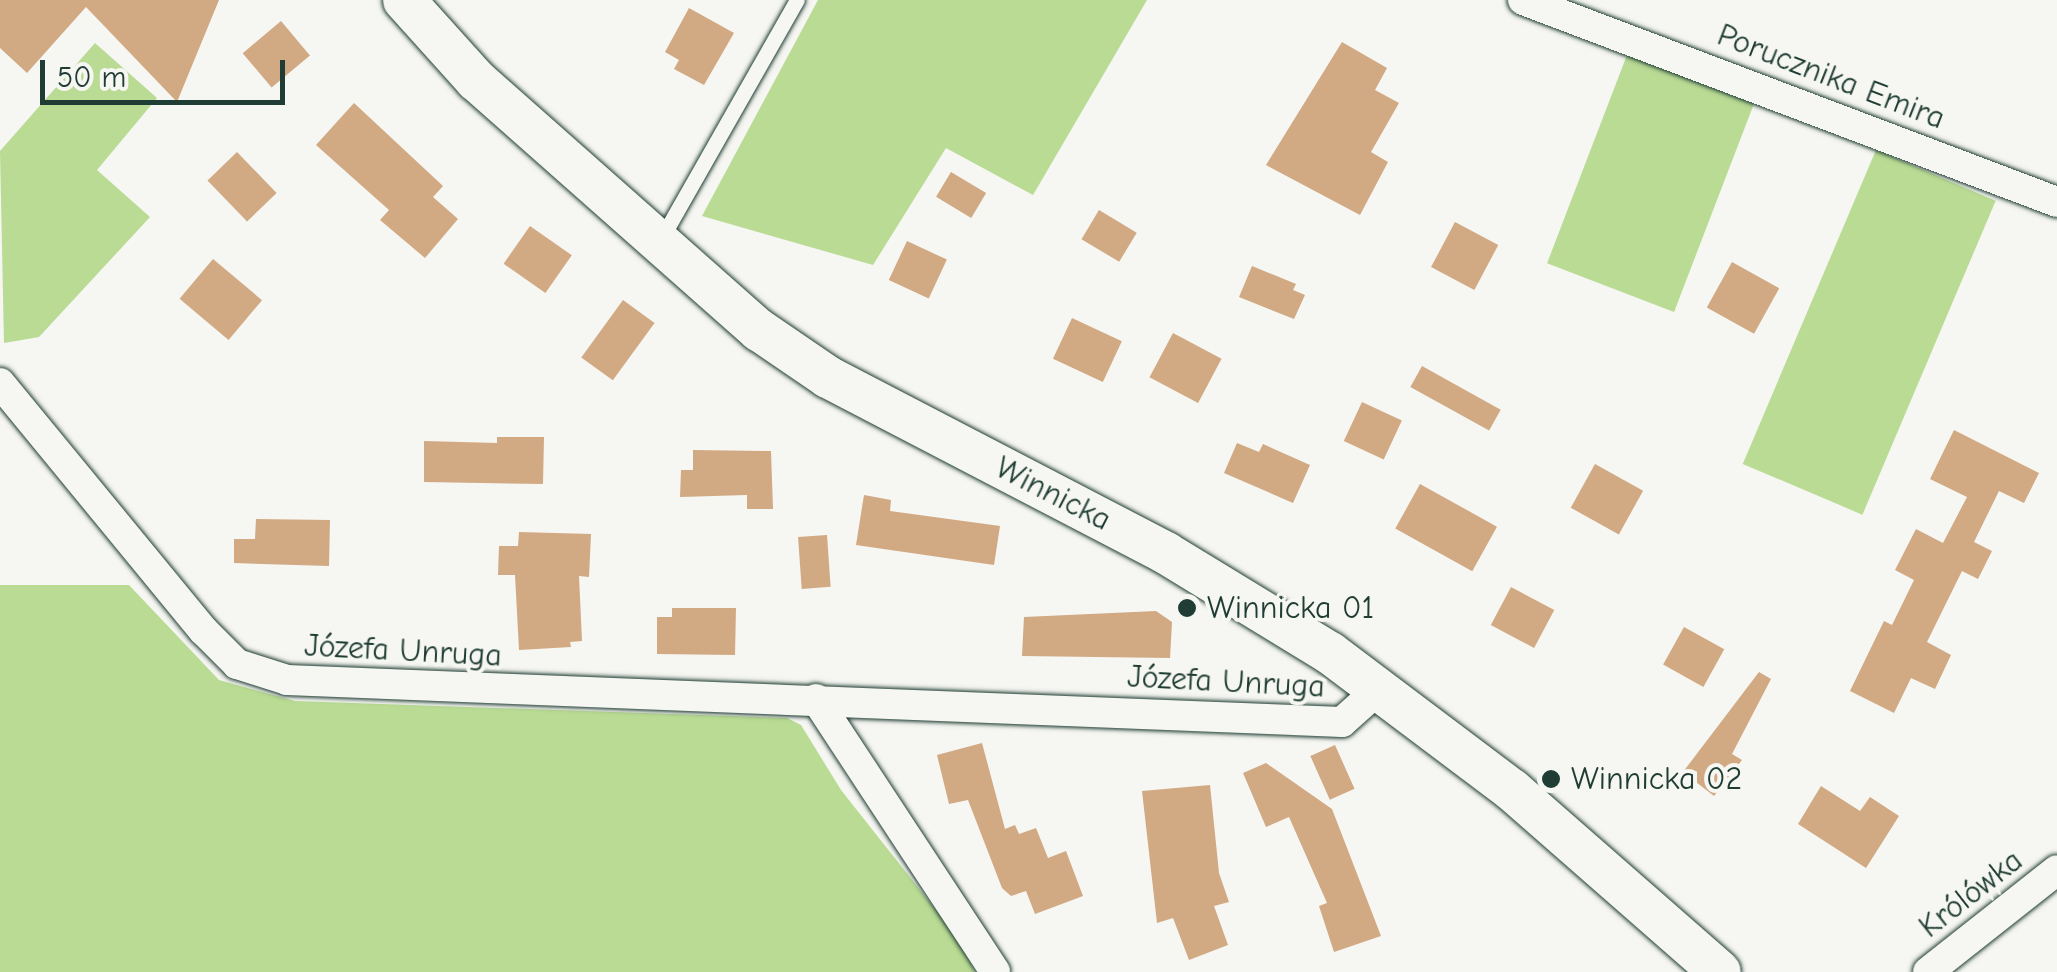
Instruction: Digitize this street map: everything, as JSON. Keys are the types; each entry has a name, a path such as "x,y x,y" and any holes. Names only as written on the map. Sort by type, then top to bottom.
{"street":[{"name":"Winnicka","path":"404,0 476,80 657,246 828,377 1166,553 1380,688 1588,854 1720,972"},
{"name":"Porucznika Emira","path":"1523,0 2057,202"},
{"name":"Józefa Unruga","path":"0,383 236,664 287,680 358,687 816,699 1342,722 1380,688"},
{"path":"816,699 995,972"},
{"name":"Królówka","path":"1928,972 2057,870"}],"lane":[{"path":"657,246 797,0"}],"green space":[{"path":"818,0 1147,0 1033,195 946,148 873,265 702,216"},
{"path":"95,43 157,98 97,170 150,217 39,337 4,343 0,151"},
{"path":"1627,55 1754,104 1674,312 1547,263"},
{"path":"1876,150 1996,201 1862,515 1743,464"},
{"path":"0,585 129,585 219,680 295,701 787,718 801,725 841,790 958,938 975,972 0,972"}],"building":[{"path":"0,0 219,0 177,102 86,7 27,73 0,48"},
{"path":"689,8 734,33 704,85 674,69 679,60 665,52"},
{"path":"281,21 310,55 272,88 243,53"},
{"path":"1342,42 1387,68 1375,90 1399,103 1371,152 1388,162 1360,215 1266,165"},
{"path":"354,103 443,186 433,197 458,219 425,258 380,220 389,210 316,145"},
{"path":"237,152 277,193 247,221 208,180"},
{"path":"951,172 986,193 971,218 936,197"},
{"path":"1099,210 1137,233 1119,262 1081,239"},
{"path":"1455,222 1498,245 1474,290 1431,267"},
{"path":"530,226 572,255 545,293 504,264"},
{"path":"907,241 947,260 929,299 889,280"},
{"path":"213,259 262,300 229,340 180,299"},
{"path":"1732,262 1779,288 1754,334 1707,307"},
{"path":"1252,266 1296,284 1293,290 1305,295 1294,319 1239,297"},
{"path":"623,300 655,323 613,380 581,357"},
{"path":"1072,318 1122,341 1103,382 1053,359"},
{"path":"1173,333 1222,359 1198,403 1150,377"},
{"path":"1422,366 1501,410 1489,431 1410,387"},
{"path":"1362,402 1402,421 1384,460 1344,441"},
{"path":"1954,430 2039,473 2024,503 1999,491 1974,542 1992,551 1978,579 1962,571 1927,642 1951,655 1935,689 1911,678 1894,713 1850,691 1884,621 1892,625 1914,580 1895,570 1916,529 1943,543 1967,497 1930,479"},
{"path":"497,437 544,437 543,484 424,482 424,441 497,443"},
{"path":"1237,443 1259,452 1263,444 1310,465 1293,503 1224,473"},
{"path":"693,450 771,451 773,509 747,509 747,495 680,497 681,470 693,470"},
{"path":"1595,464 1643,491 1619,534 1571,508"},
{"path":"1420,484 1497,527 1472,571 1395,529"},
{"path":"864,495 891,500 890,511 1000,526 994,565 856,545"},
{"path":"256,519 330,520 329,566 234,563 234,539 255,539"},
{"path":"519,532 591,534 589,577 579,576 582,641 570,642 571,647 519,650 515,575 498,575 499,546 518,546"},
{"path":"827,535 831,587 802,589 798,537"},
{"path":"1511,587 1554,610 1534,648 1491,625"},
{"path":"672,608 736,608 735,655 657,654 657,617 672,617"},
{"path":"1156,611 1172,622 1170,658 1022,656 1024,617"},
{"path":"1684,627 1724,649 1703,687 1663,665"},
{"path":"1759,672 1771,679 1732,754 1742,760 1714,796 1683,772"},
{"path":"982,743 1005,829 1015,825 1019,834 1036,828 1048,858 1066,851 1083,896 1035,914 1026,891 1011,896 1002,888 968,800 949,804 937,755"},
{"path":"1335,745 1355,789 1330,800 1310,756"},
{"path":"1266,763 1332,809 1381,936 1334,952 1319,906 1327,903 1289,817 1266,827 1243,773"},
{"path":"1210,785 1219,873 1229,902 1214,906 1228,945 1189,960 1173,918 1157,923 1142,791"},
{"path":"1821,786 1860,811 1870,797 1899,816 1866,868 1798,824"}],"place":[{"name":"Winnicka 01","path":"1187,608"},
{"name":"Winnicka 02","path":"1551,779"}]}
